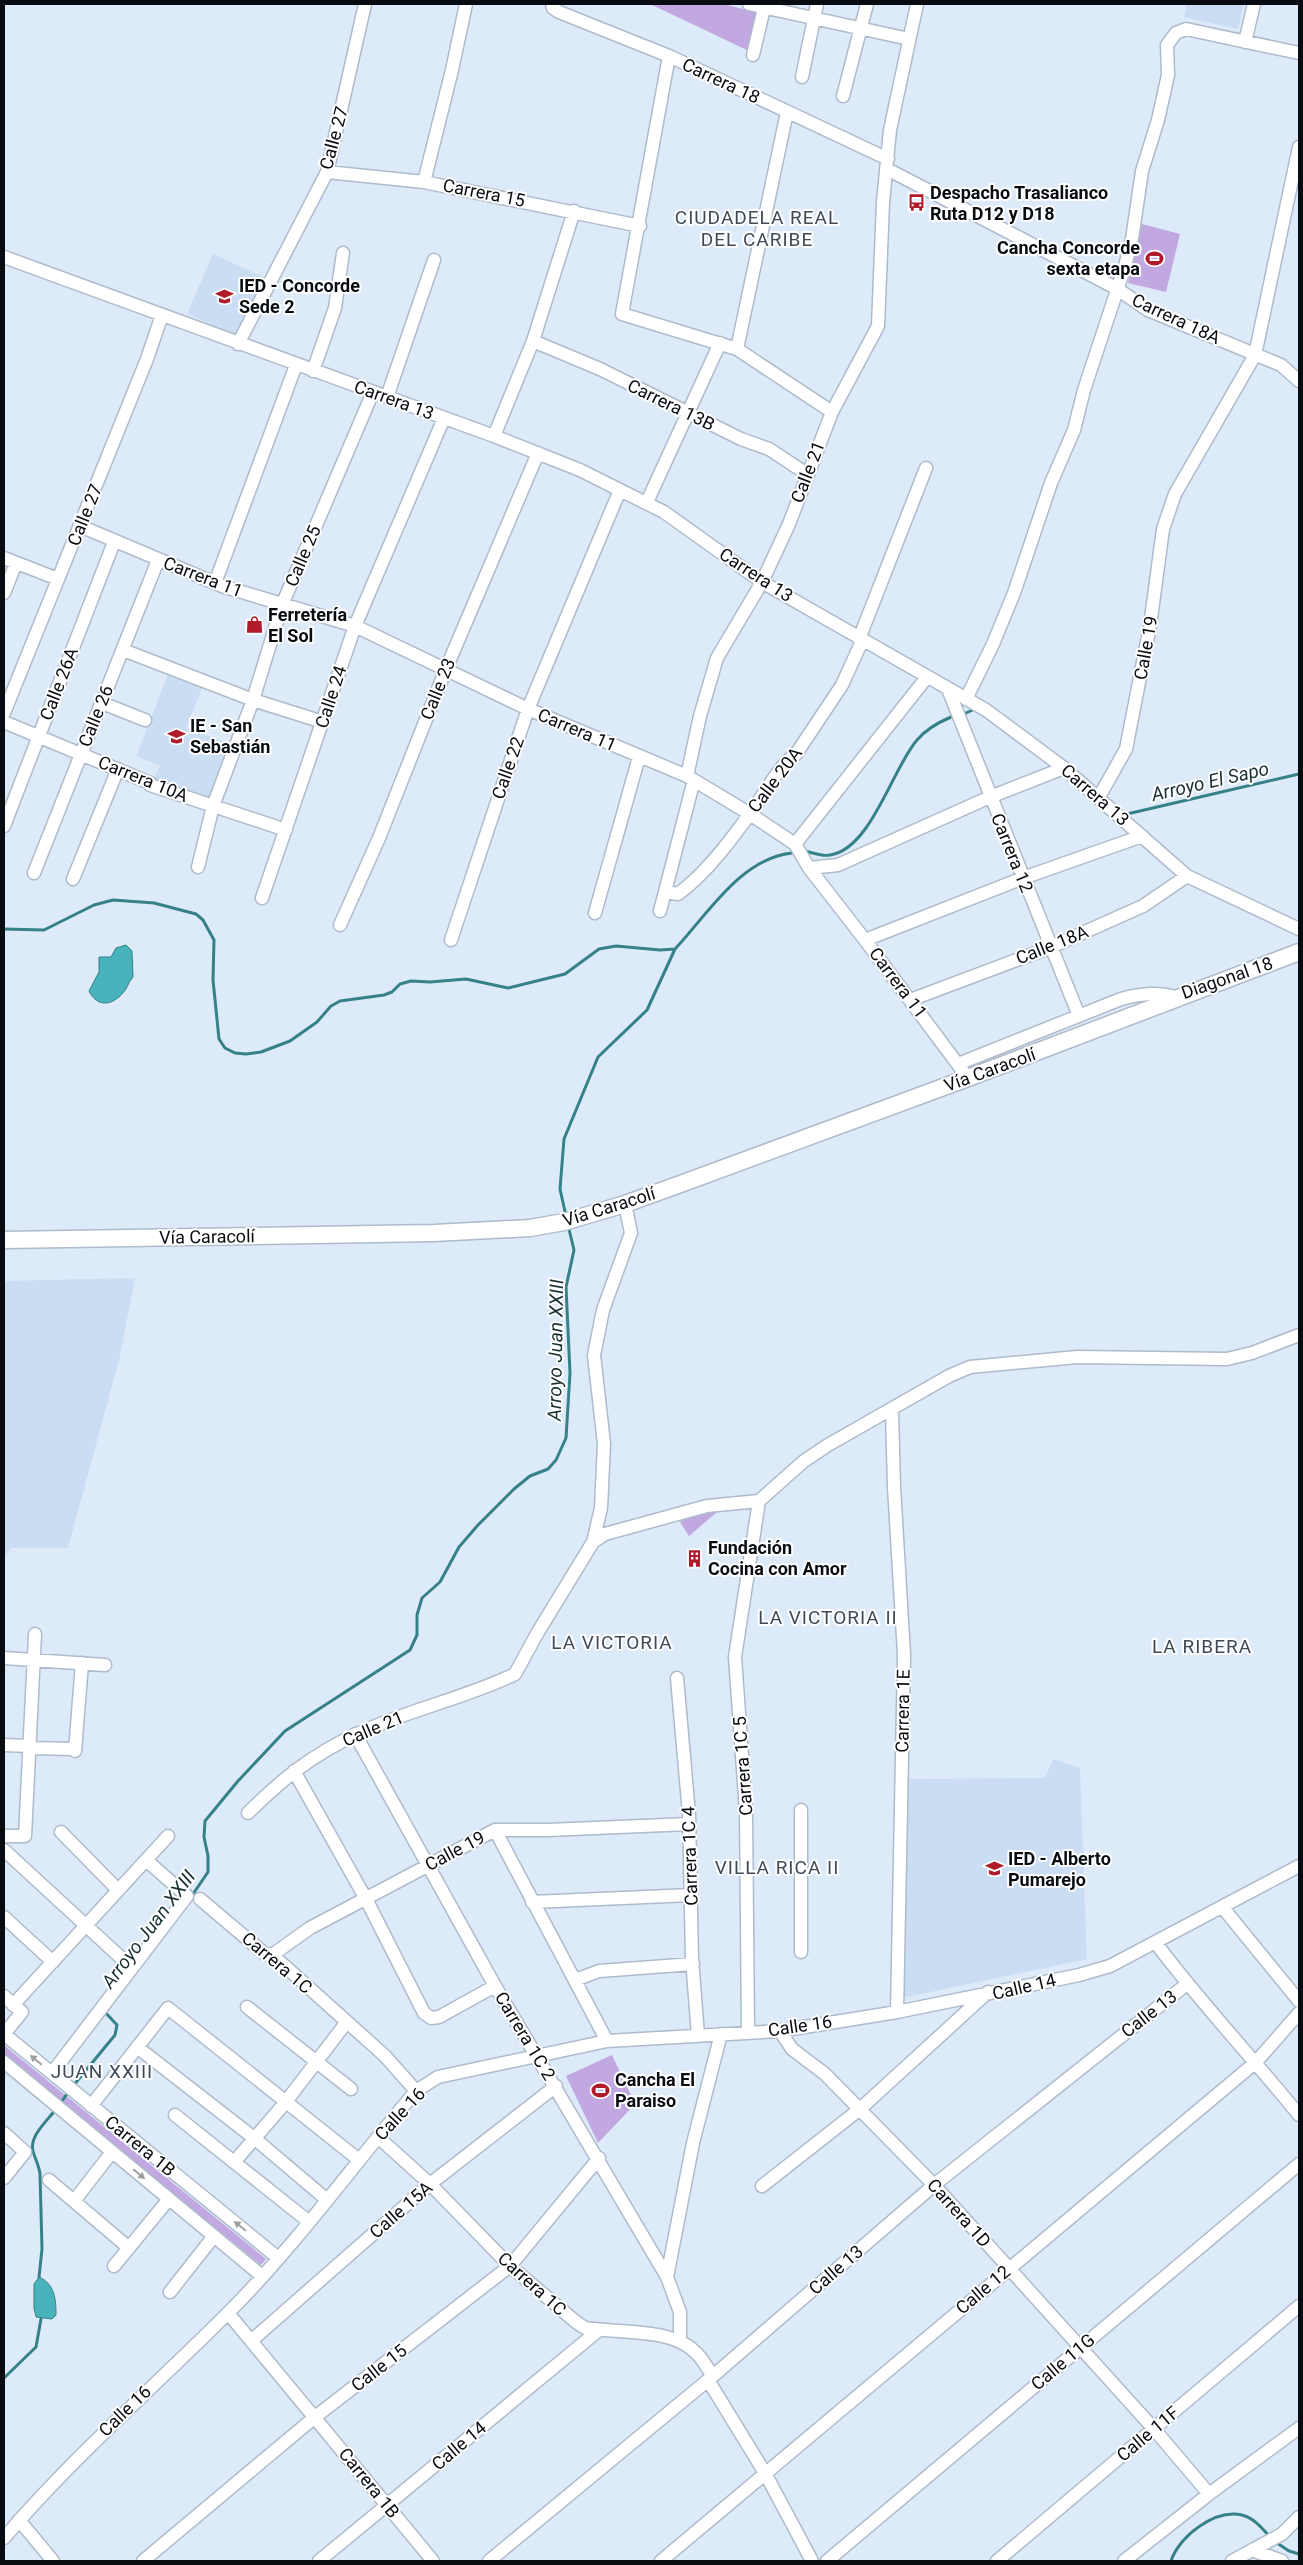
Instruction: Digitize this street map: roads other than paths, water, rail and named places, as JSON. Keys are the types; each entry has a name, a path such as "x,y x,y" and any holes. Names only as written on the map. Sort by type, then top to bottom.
{"main road":[{"name":"Diagonal 18","path":"1180,998 1299,952"},
{"name":"Vía Caracolí","path":"4,1240 434,1233 530,1228 568,1221 624,1204 1180,998"}],"street":[{"name":"Calle 27","path":"238,344 327,172 365,4"},
{"path":"424,182 452,70 466,4"},
{"path":"748,4 765,5 814,18 909,38"},
{"path":"802,77 817,4"},
{"path":"843,96 866,4"},
{"path":"887,164 890,130 917,4"},
{"path":"1245,42 1254,4"},
{"path":"753,55 765,5"},
{"name":"Carrera 18","path":"552,6 669,56 787,112 887,164"},
{"path":"966,699 993,644 1014,593 1051,483 1074,430 1084,390 1132,239 1142,171 1158,120 1168,75 1167,45 1176,33 1186,29 1299,53"},
{"path":"669,56 640,226 622,314 737,349 832,412"},
{"path":"737,349 787,112"},
{"path":"1255,354 1299,147"},
{"name":"Carrera 18A","path":"887,164 1116,288 1148,310 1282,365 1299,381"},
{"name":"Calle 21","path":"660,911 717,658 762,582 788,524 832,412 878,326 887,164"},
{"name":"Carrera 15","path":"327,172 424,182 574,211 640,226"},
{"path":"494,436 533,341 574,211"},
{"path":"313,371 335,308 343,253"},
{"name":"Carrera 13","path":"4,256 238,344 494,436 538,453 647,502 762,582 860,640 966,699 1012,728 1099,797 1187,876 1299,929"},
{"path":"387,397 434,260"},
{"name":"Calle 27","path":"4,713 148,359 162,315"},
{"name":"Carrera 13B","path":"533,341 600,369 741,439 769,449 807,474"},
{"path":"647,502 720,343"},
{"name":"Calle 19","path":"1099,797 1126,749 1150,626 1163,529 1175,494 1255,354"},
{"path":"214,583 296,365"},
{"name":"Calle 25","path":"198,867 213,806 253,700 282,605 373,392"},
{"name":"Calle 24","path":"262,898 355,626 444,418"},
{"name":"Calle 23","path":"340,925 379,838 446,669 538,453"},
{"name":"Calle 20A","path":"664,892 678,894 693,883 750,814 787,760 796,754 842,685 926,468"},
{"name":"Calle 22","path":"451,940 528,709 620,490"},
{"name":"Carrera 11","path":"80,526 214,583 355,626 528,709 691,778 750,814 796,848 809,868 968,1078"},
{"name":"Calle 26A","path":"4,826 114,542"},
{"path":"4,593 10,560 58,579"},
{"name":"Calle 26","path":"34,873 158,560"},
{"path":"123,650 253,700 323,722"},
{"path":"796,848 927,677"},
{"name":"Carrera 12","path":"948,689 1079,1016"},
{"path":"102,703 145,720"},
{"name":"Carrera 10A","path":"4,722 118,769 150,783 150,785 286,830"},
{"path":"596,913 639,757"},
{"path":"809,868 838,865 990,797 1064,768"},
{"path":"73,879 118,769"},
{"path":"865,940 1023,878 1142,836"},
{"name":"Calle 18A","path":"910,1000 1051,947 1143,906 1187,876"},
{"name":"Diagonal 18","path":"958,1064 1121,998 1144,993 1162,993 1180,998"},
{"path":"593,1542 601,1508 604,1444 594,1355 603,1310 632,1233 624,1204"},
{"path":"593,1542 605,1534 707,1506 759,1501 804,1461 857,1427 892,1411 949,1376 970,1367 1077,1357 1227,1358 1252,1353 1299,1334"},
{"name":"Carrera 1E","path":"892,1411 894,1495 904,1654 896,2012"},
{"name":"Carrera 1C 5","path":"748,2033 746,1812 735,1657 759,1501"},
{"name":"Calle 21","path":"248,1813 281,1780 355,1734 515,1674 538,1632 593,1542"},
{"path":"4,1836 25,1836 35,1634"},
{"path":"4,1658 106,1666"},
{"path":"4,1745 75,1750 82,1663"},
{"name":"Carrera 1C 4","path":"677,1678 689,1824 693,1964 698,2035"},
{"name":"Carrera 1C 2","path":"355,1734 495,1986 599,2158 667,2277 680,2312 680,2341"},
{"path":"294,1771 366,1899 424,2013 431,2018 439,2017 495,1986"},
{"path":"801,1810 801,1952"},
{"name":"Calle 19","path":"272,1955 310,1928 495,1830 548,1830 689,1824"},
{"path":"495,1830 607,2041"},
{"path":"61,1832 118,1890"},
{"path":"4,2034 13,2004 168,1836"},
{"path":"4,1850 131,1966"},
{"path":"52,2073 131,1966 187,1896 146,1860"},
{"name":"Calle 14","path":"762,2186 860,2109 988,1992 1079,1975 1110,1966 1223,1908 1299,1866"},
{"path":"532,1902 691,1895"},
{"name":"Carrera 1C","path":"200,1899 265,1954 272,1955 384,2056 416,2091"},
{"path":"1223,1908 1299,2001"},
{"path":"4,1917 53,1962"},
{"path":"1155,1942 1187,1984 1256,2062 1299,2115"},
{"path":"575,1980 599,1971 693,1964"},
{"name":"Calle 13","path":"489,2561 710,2378 934,2185 1187,1984"},
{"name":"Calle 16","path":"4,2538 89,2446 228,2313 262,2276 416,2091 438,2076 607,2041 780,2030 896,2012 988,1992"},
{"path":"247,2007 351,2089"},
{"path":"91,2106 168,2008 359,2160"},
{"name":"Calle 12","path":"661,2561 1256,2062 1299,2013"},
{"path":"235,2162 285,2103 346,2023"},
{"name":"Carrera 1D","path":"780,2030 792,2049 825,2074 934,2185 1154,2429 1209,2494"},
{"name":"Carrera 1B","path":"4,2034 278,2257"},
{"path":"667,2277 693,2143 721,2034"},
{"path":"137,2047 254,2138 326,2199"},
{"name":"Carrera 1B","path":"4,2062 262,2276"},
{"name":"Calle 15A","path":"251,2341 430,2184 556,2086"},
{"path":"175,2116 308,2221"},
{"path":"4,2133 25,2152 4,2178"},
{"name":"Carrera 1C","path":"378,2137 430,2184 510,2266 576,2322 585,2328 652,2335 680,2341 695,2351 765,2473 812,2561"},
{"path":"74,2201 112,2152"},
{"name":"Calle 15","path":"143,2561 315,2417 510,2266 599,2158"},
{"name":"Calle 11G","path":"827,2561 1299,2164"},
{"path":"49,2180 129,2248"},
{"path":"114,2266 169,2199"},
{"path":"170,2292 214,2236"},
{"name":"Calle 11F","path":"997,2561 1299,2306"},
{"name":"Carrera 1B","path":"228,2313 433,2561"},
{"name":"Calle 14","path":"319,2561 599,2330"},
{"path":"1124,2561 1209,2494 1299,2428"},
{"path":"1232,2561 1282,2534 1299,2517"},
{"path":"19,2520 52,2561"},
{"path":"1257,2547 1282,2561"}],"water":[{"path":"126,945 132,951 133,977 118,998 109,1003 96,1000 89,991 99,972 99,957 111,957 116,948"},
{"path":"39,2277 48,2284 54,2293 56,2315 52,2319 36,2317 34,2284"}],"waterway":[{"name":"Arroyo El Sapo","path":"966,713 977,708"},
{"name":"Arroyo El Sapo","path":"804,851 820,855 830,855 844,850 857,839 880,806 899,769 917,740 932,727 951,717"},
{"name":"Arroyo El Sapo","path":"1127,814 1299,774"},
{"name":"Arroyo El Sapo","path":"4,929 44,930 94,905 113,900 154,903 196,914 203,920 214,940 213,980 219,1039 225,1048 235,1053 246,1054 261,1052 290,1041 317,1022 331,1006 340,1001 384,995 392,992 400,984 411,981 430,982 466,979 508,988 565,974 599,949 616,946 660,950 675,949 726,890 741,877 757,865 774,857 792,853"},
{"name":"Arroyo Juan XXIII","path":"566,1216 560,1189 564,1139 598,1057 647,1010 675,949"},
{"name":"Arroyo Juan XXIII","path":"191,1897 208,1872 208,1856 204,1837 205,1821 238,1781 285,1731 410,1650 417,1635 417,1615 422,1598 440,1582 459,1547 514,1489 530,1476 548,1469 556,1460 566,1438 570,1373 566,1287 574,1250 568,1225"},
{"name":"Arroyo Juan XXIII","path":"73,2086 115,2035 117,2025 104,2011"},
{"name":"Arroyo Juan XXIII","path":"60,2104 69,2091"},
{"name":"Arroyo Juan XXIII","path":"39,2277 42,2249 40,2174 33,2145 36,2134 56,2109"},
{"path":"4,2378 36,2347 41,2319"},
{"path":"1171,2561 1182,2542 1190,2534 1199,2526 1221,2516 1232,2514 1246,2516 1258,2524 1270,2537"},
{"path":"1274,2541 1289,2551 1299,2554"}],"place":[{"name":"Despacho Trasalianco Ruta D12 y D18","path":"916,203"},
{"name":"Cancha Concorde sexta etapa","path":"1154,258"},
{"name":"IED - Concorde Sede 2","path":"225,296"},
{"name":"Ferretería El Sol","path":"254,625"},
{"name":"IE - San Sebastián","path":"176,736"},
{"name":"Fundación Cocina con Amor","path":"694,1558"},
{"name":"IED - Alberto Pumarejo","path":"994,1869"},
{"name":"Cancha El Paraiso","path":"601,2090"}],"district":[{"name":"CIUDADELA REAL DEL CARIBE","path":"757,228"},
{"name":"LA VICTORIA II","path":"828,1617"},
{"name":"LA VICTORIA","path":"612,1642"},
{"name":"LA RIBERA","path":"1202,1646"},
{"name":"VILLA RICA II","path":"777,1867"},
{"name":"JUAN XXIII","path":"102,2071"}]}
